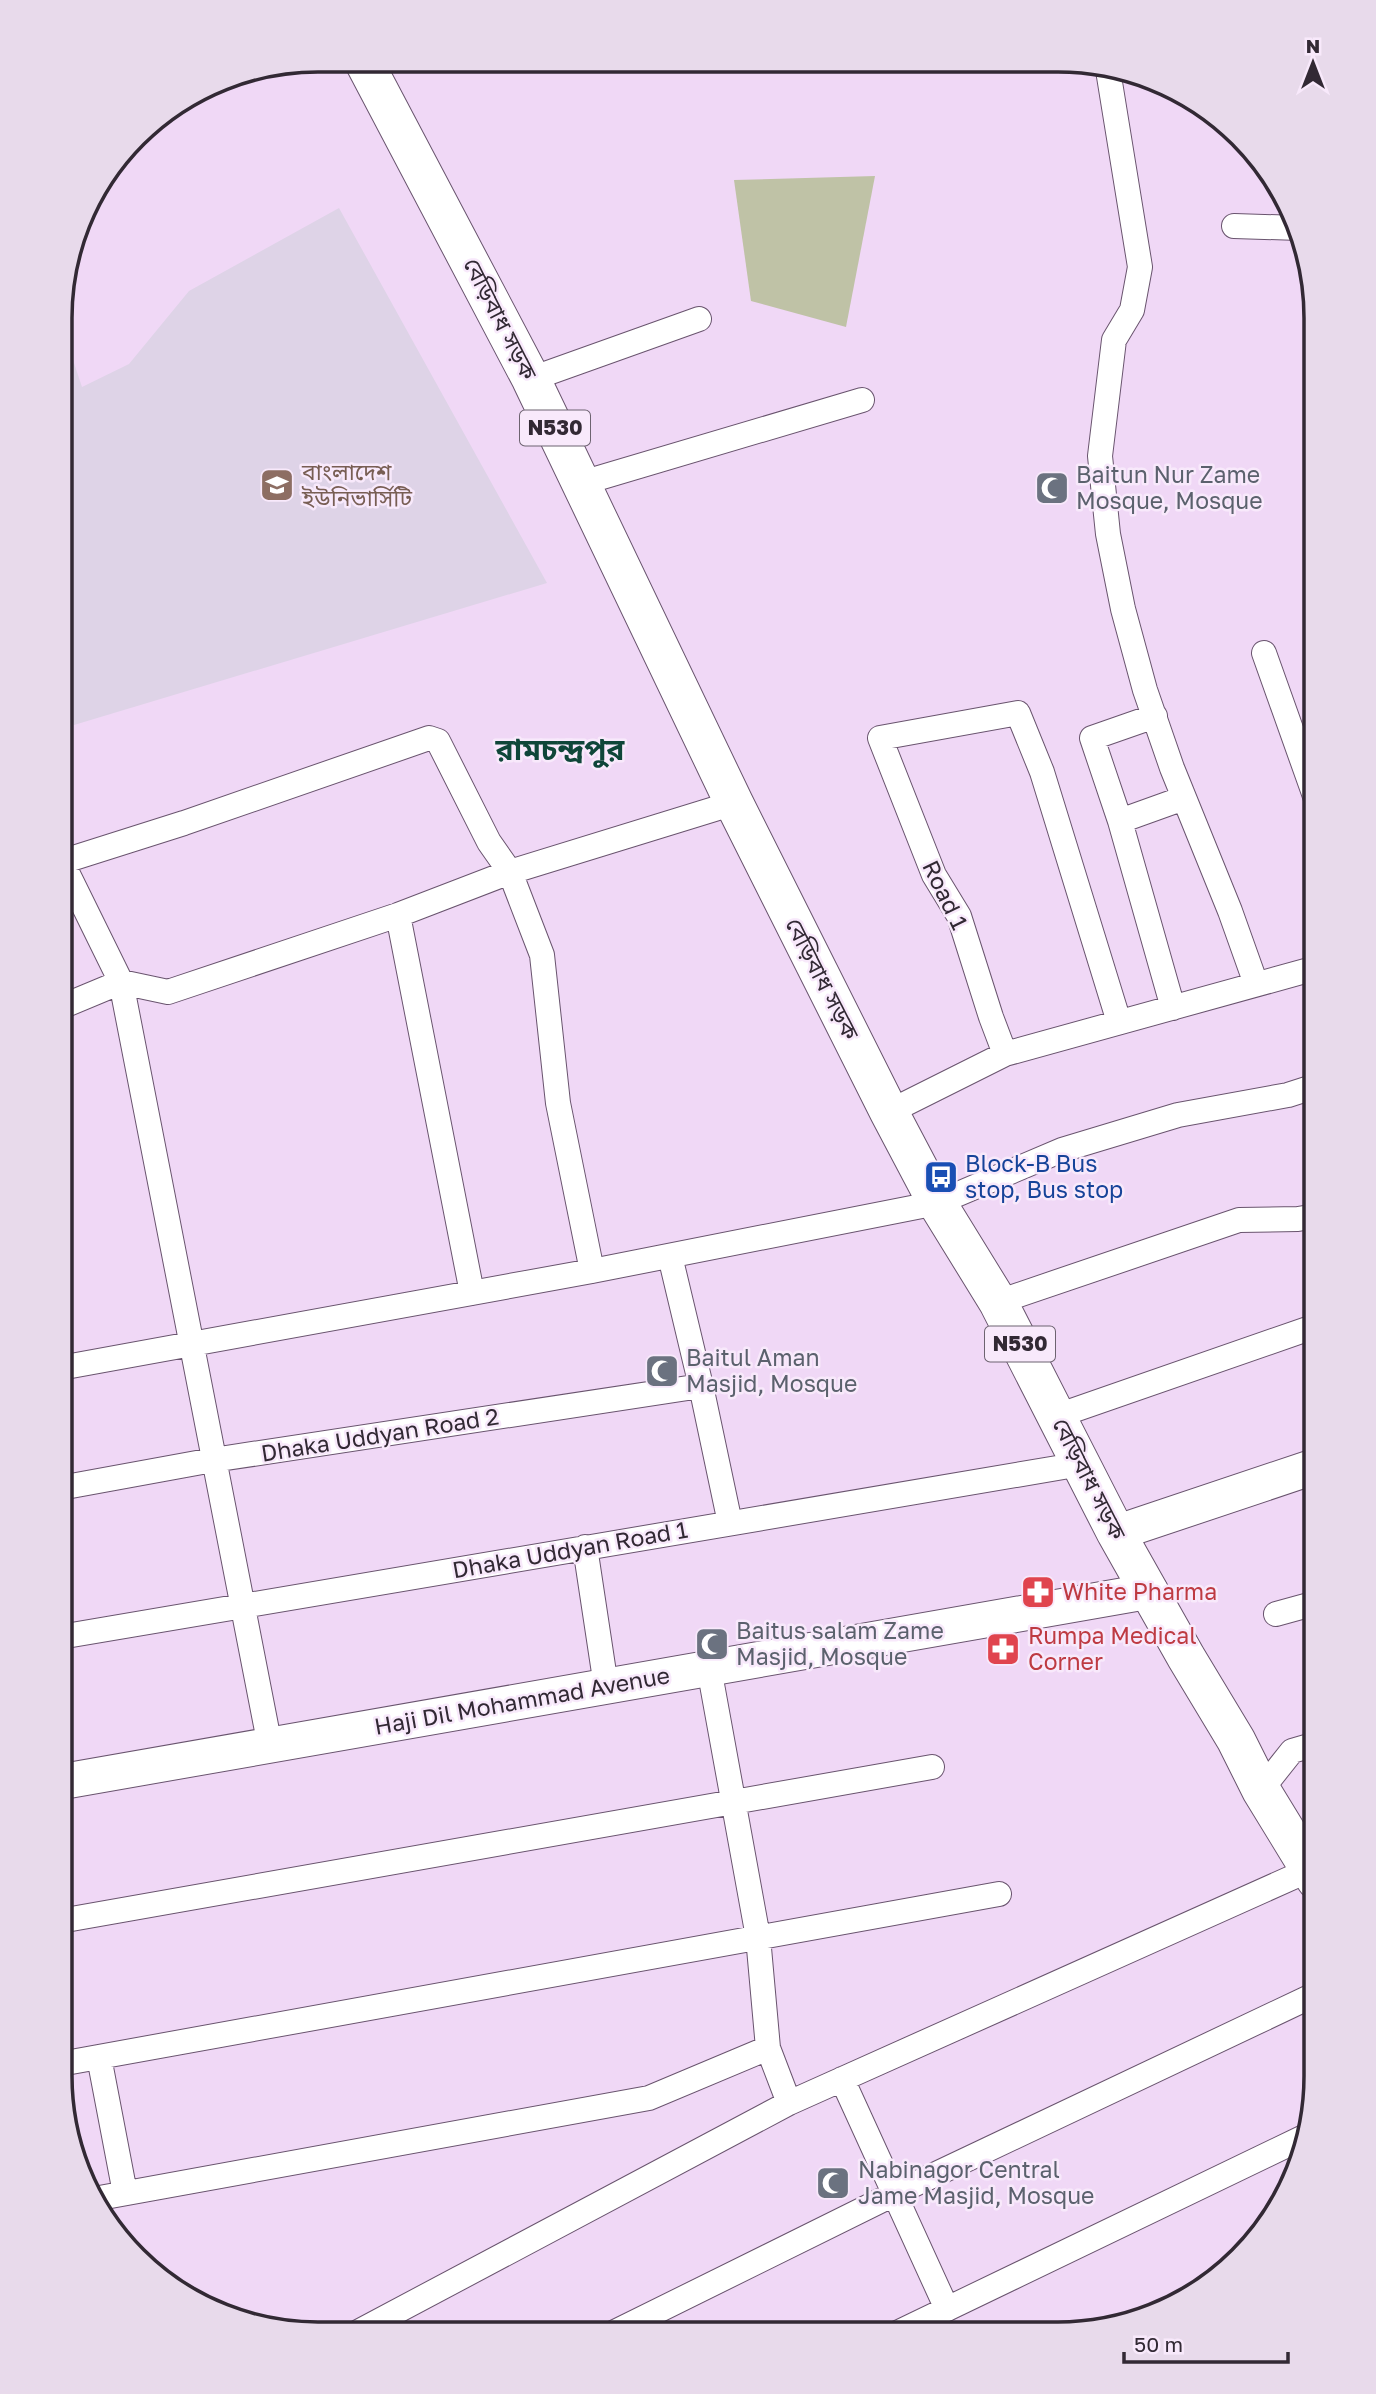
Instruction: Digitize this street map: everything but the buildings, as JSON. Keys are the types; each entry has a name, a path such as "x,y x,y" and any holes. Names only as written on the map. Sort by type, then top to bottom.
{"highway":[{"name":"বেড়িবাধ সড়ক","path":"369,72 531,379 734,803 889,1112 937,1203 998,1302 1116,1533 1185,1657 1237,1740 1261,1790 1304,1862"}],"street":[{"path":"1109,77 1140,267 1132,310 1114,340 1100,456 1108,534 1123,609 1155,716 1256,984"},
{"path":"1234,226 1286,228"},
{"path":"531,379 699,319"},
{"path":"582,483 862,400"},
{"path":"1264,653 1304,765"},
{"name":"Road 1","path":"1005,1054 990,1017 959,916 934,875 880,738 1018,713 1042,772 1119,1022"},
{"path":"1155,716 1092,738 1120,821 1173,1008"},
{"path":"72,858 184,823 429,738 438,741 489,842 510,872 542,955 558,1103 592,1271"},
{"path":"1120,821 1184,798"},
{"path":"72,1002 121,982 168,992 398,915 510,872 734,803"},
{"path":"72,883 121,982 270,1746"},
{"path":"398,915 472,1293"},
{"path":"889,1112 1005,1054 1304,971"},
{"path":"72,1366 592,1271 937,1203 1075,1146 1178,1115 1304,1090"},
{"path":"998,1302 1239,1220 1304,1218"},
{"path":"670,1256 730,1523"},
{"path":"1057,1416 1304,1330"},
{"name":"Dhaka Uddyan Road 2","path":"72,1486 213,1461 701,1386"},
{"name":"Dhaka Uddyan Road 1","path":"72,1635 1081,1464"},
{"path":"1116,1533 1304,1470"},
{"path":"585,1547 606,1686"},
{"name":"Haji Dil Mohammad Avenue","path":"72,1780 1150,1591"},
{"path":"1276,1614 1304,1606"},
{"path":"709,1668 758,1937 768,2048 789,2103"},
{"path":"1261,1790 1292,1751 1304,1748"},
{"path":"72,1919 932,1767"},
{"path":"377,2322 789,2103 1304,1878"},
{"path":"72,2062 999,1894"},
{"path":"635,2322 894,2193 1304,2000"},
{"path":"104,2197 649,2098 768,2048"},
{"path":"99,2057 125,2193"},
{"path":"842,2079 947,2309"},
{"path":"920,2322 1296,2141"}],"shaded area":[{"name":"বাংলাদেশ ইউনিভার্সিটি","path":"339,208 547,583 74,725 72,357 82,387 129,364 189,291"}],"green space":[{"path":"875,176 846,327 751,301 734,180"}],"place":[{"name":"বাংলাদেশ ইউনিভার্সিটি","path":"277,485"},
{"name":"Baitun Nur Zame Mosque, Mosque","path":"1052,488"},
{"name":"Block-B Bus stop, Bus stop","path":"941,1177"},
{"name":"Baitul Aman Masjid, Mosque","path":"662,1371"},
{"name":"White Pharma","path":"1038,1592"},
{"name":"Baitus salam Zame Masjid, Mosque","path":"712,1644"},
{"name":"Rumpa Medical Corner","path":"1003,1649"},
{"name":"Nabinagor Central Jame Masjid, Mosque","path":"833,2183"}],"district":[{"name":"রামচন্দ্রপুর","path":"560,750"}]}
